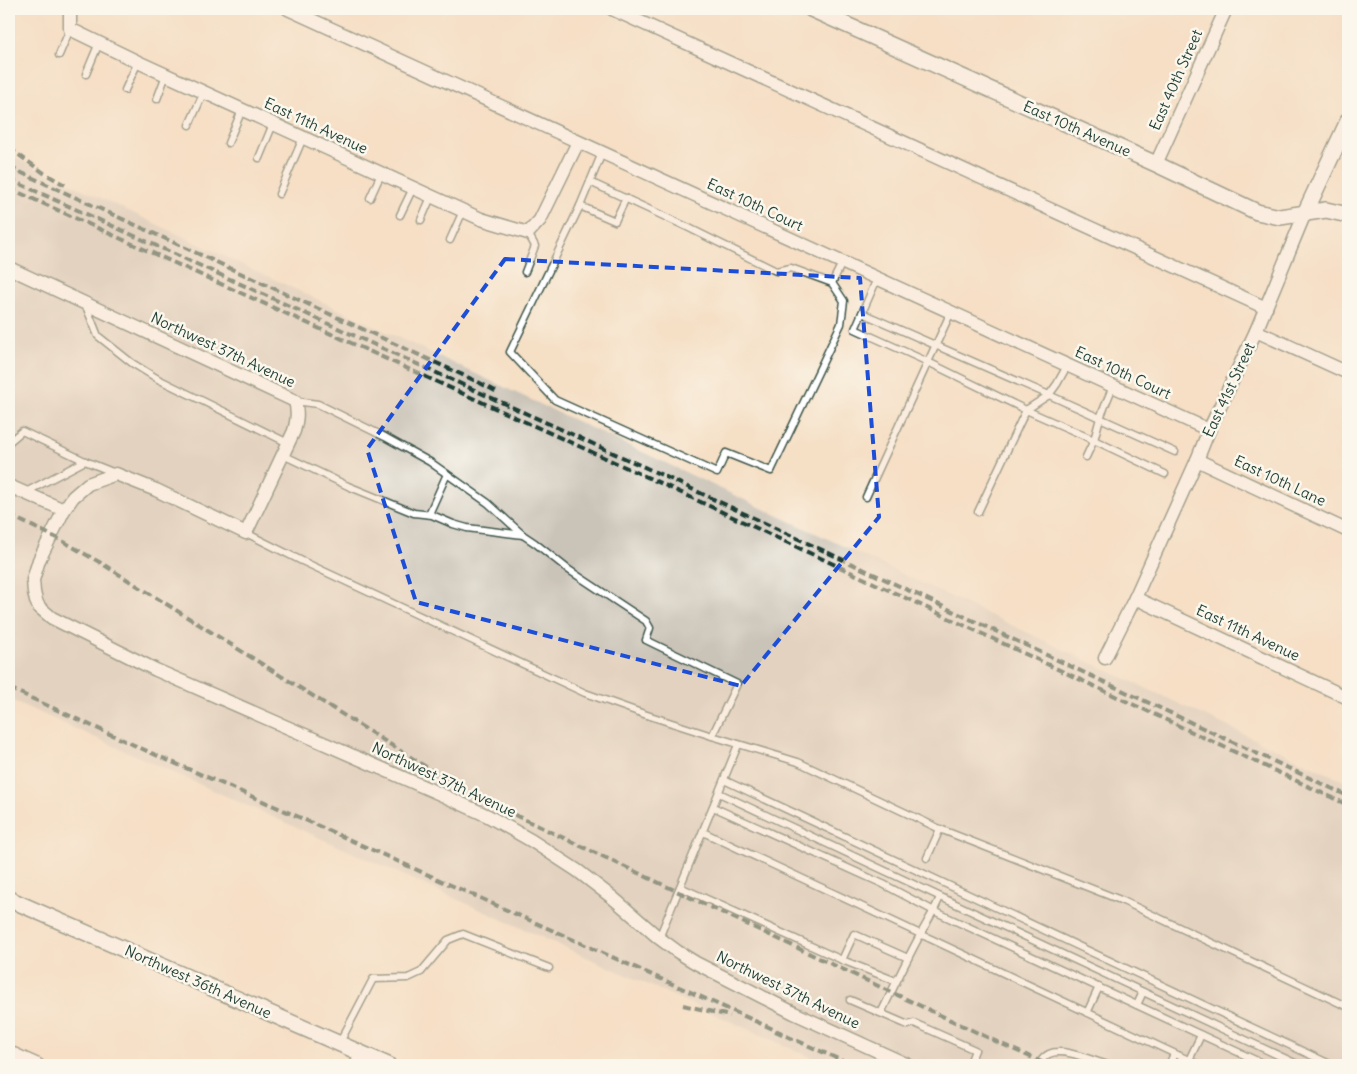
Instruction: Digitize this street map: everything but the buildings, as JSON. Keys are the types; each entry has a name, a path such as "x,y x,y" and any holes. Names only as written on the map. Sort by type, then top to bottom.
{"street":[{"path":"70,9 70,29"},
{"name":"East 10th Court","path":"288,9 1209,430"},
{"path":"612,9 1266,308"},
{"name":"East 10th Avenue","path":"811,9 1156,164 1257,212 1280,217 1326,210 1348,215"},
{"name":"East 40th Street","path":"1156,164 1226,9"},
{"name":"East 11th Avenue","path":"70,29 431,197 481,219 528,233"},
{"name":"East 41st Street","path":"1105,658 1135,598 1209,430 1256,331 1305,213 1348,121"},
{"path":"528,233 540,220 578,142"},
{"name":"Northwest 37th Avenue","path":"9,268 294,401 297,409 297,420 246,533"},
{"path":"1256,331 1348,374"},
{"name":"East 10th Lane","path":"1197,460 1348,531"},
{"path":"116,474 156,490 246,533"},
{"name":"Northwest 37th Avenue","path":"116,474 82,488 73,497 64,510 39,560 34,580 36,601 42,610 52,618 156,670 488,816 532,840 578,871 613,898 659,938 692,960 827,1029 908,1065"},
{"path":"9,486 64,510"},
{"name":"East 11th Avenue","path":"1135,598 1348,698"},
{"name":"Northwest 36th Avenue","path":"9,899 339,1044 359,1059 388,1065"},
{"path":"9,1052 38,1065"}],"lane":[{"path":"58,55 70,29"},
{"path":"86,74 99,43"},
{"path":"125,90 138,62"},
{"path":"157,99 166,75"},
{"path":"189,125 204,92"},
{"path":"228,143 242,110"},
{"path":"260,158 273,124"},
{"path":"279,194 303,138"},
{"path":"590,182 776,271 791,268 832,284 844,301 842,324 771,472 726,453 717,473 555,400 510,352 580,206 602,153"},
{"path":"370,198 381,174"},
{"path":"400,215 413,188"},
{"path":"421,220 431,197"},
{"path":"580,206 615,221 626,198"},
{"path":"450,240 463,211"},
{"path":"525,272 535,246 528,233"},
{"path":"832,284 842,262"},
{"path":"877,278 855,329 1165,474"},
{"path":"86,305 98,336 132,363 354,489 409,511 429,514 460,526 523,535"},
{"path":"866,497 950,312"},
{"path":"862,313 1049,394 1174,452"},
{"path":"978,512 1026,410 1049,394 1067,366"},
{"path":"1086,457 1113,386"},
{"path":"294,401 318,404 409,449 430,462 488,503 523,535 536,543 578,577 646,622 650,628 646,640 736,684 712,736"},
{"path":"9,442 22,431 116,474"},
{"path":"25,492 85,461"},
{"path":"429,514 447,474"},
{"path":"246,533 585,693 738,745 798,762 878,798 940,829 1123,901 1348,1007"},
{"path":"659,938 738,745"},
{"path":"724,780 1332,1065"},
{"path":"719,793 1300,1065"},
{"path":"713,807 866,876 1261,1064"},
{"path":"927,858 940,829"},
{"path":"703,832 1199,1065"},
{"path":"680,886 842,960 896,981"},
{"path":"881,1014 940,897"},
{"path":"339,1044 373,979 408,978 421,972 448,940 463,934 549,968"},
{"path":"842,960 854,934 908,958"},
{"path":"1087,1013 1099,987"},
{"path":"1137,1005 1143,992"},
{"path":"850,1000 908,1025 914,1023 975,1050 972,1064"},
{"path":"1189,1060 1201,1035"},
{"path":"1038,1065 1042,1058 1048,1054 1066,1052 1108,1065"},
{"path":"1169,1065 1174,1054"}],"highlighted area":[{"path":"505,259 860,278 879,517 741,686 416,602 367,449"}],"shaded area":[{"path":"9,155 1348,783 1348,1065 828,1065 9,699"}],"railway":[{"path":"9,148 44,173 65,185"},
{"path":"9,167 499,393"},
{"path":"9,179 664,476 1348,796"},
{"path":"9,188 658,482 1348,805"},
{"path":"9,515 57,538 101,563 466,792 1048,1065"},
{"path":"9,688 782,1033"},
{"path":"683,1005 730,1016"},
{"path":"775,1031 852,1065"}]}
